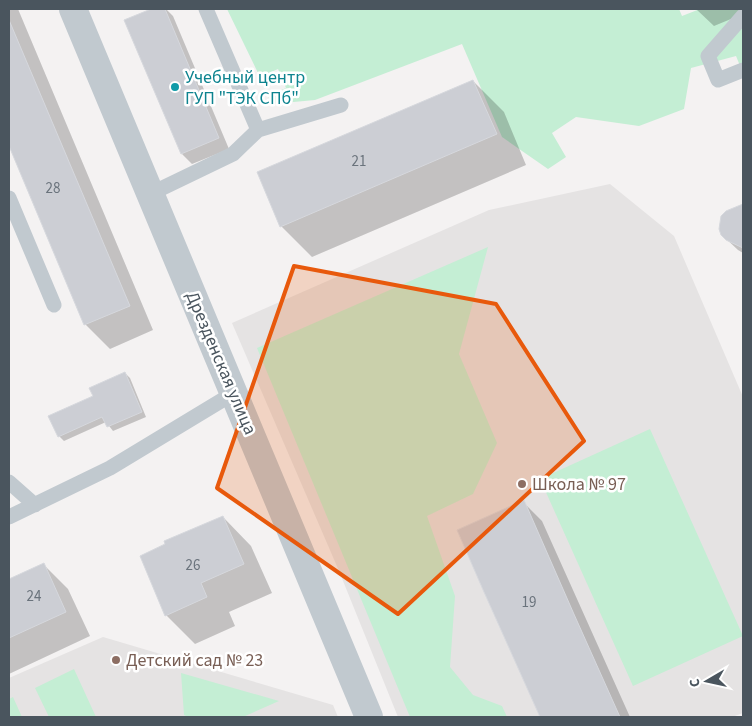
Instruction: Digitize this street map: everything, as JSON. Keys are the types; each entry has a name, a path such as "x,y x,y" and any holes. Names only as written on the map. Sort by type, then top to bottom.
{"street":[{"name":"Дрезденская улица","path":"73,9 369,717"}],"lane":[{"path":"206,9 258,130"},
{"path":"743,16 708,56 718,80 743,70"},
{"path":"150,194 233,154 258,130 341,105"},
{"path":"9,198 54,305"},
{"path":"9,517 110,468 234,393"},
{"path":"9,482 35,505"}],"highlighted area":[{"path":"294,266 496,304 584,441 398,614 217,488"}],"shaded area":[{"name":"Школа № 97","path":"610,184 674,236 743,397 743,713 732,717 398,717 339,571 232,323 489,210"},
{"name":"Детский сад № 23","path":"103,637 333,705 338,717 9,717 9,678"}],"green space":[{"path":"227,9 679,9 682,16 700,9 743,9 743,73 736,56 691,68 684,109 639,126 576,117 552,133 566,157 548,169 502,137 462,44 315,100 272,104 268,96 286,88 278,69 260,77"},
{"path":"488,247 459,354 497,443 473,494 427,516 455,596 450,667 473,695 502,706 507,717 410,717 257,348"},
{"path":"650,429 743,636 633,686 540,479"},
{"path":"74,669 96,717 49,717 35,688"},
{"path":"181,673 279,701 243,717 188,717 184,715"},
{"path":"13,697 22,717 9,717 9,699"}],"building":[{"name":"Учебный центр ГУП \"ТЭК СПб\"","path":"151,9 165,9 219,138 181,154 124,20"},
{"path":"9,20 130,306 84,325 9,146"},
{"path":"473,80 497,134 280,227 257,172"},
{"path":"743,204 743,248 726,240 721,235 719,229 721,216 726,211"},
{"path":"125,372 142,412 107,427 102,417 58,437 48,416 93,396 89,388"},
{"path":"524,500 620,717 540,717 484,592 457,530"},
{"path":"223,516 244,564 201,583 207,597 165,616 140,556 165,544 164,541"},
{"path":"44,563 66,612 9,638 9,579"}],"place":[{"name":"Учебный центр ГУП \"ТЭК СПб\"","path":"175,87"},
{"name":"Школа № 97","path":"522,484"},
{"name":"Детский сад № 23","path":"116,660"}]}
